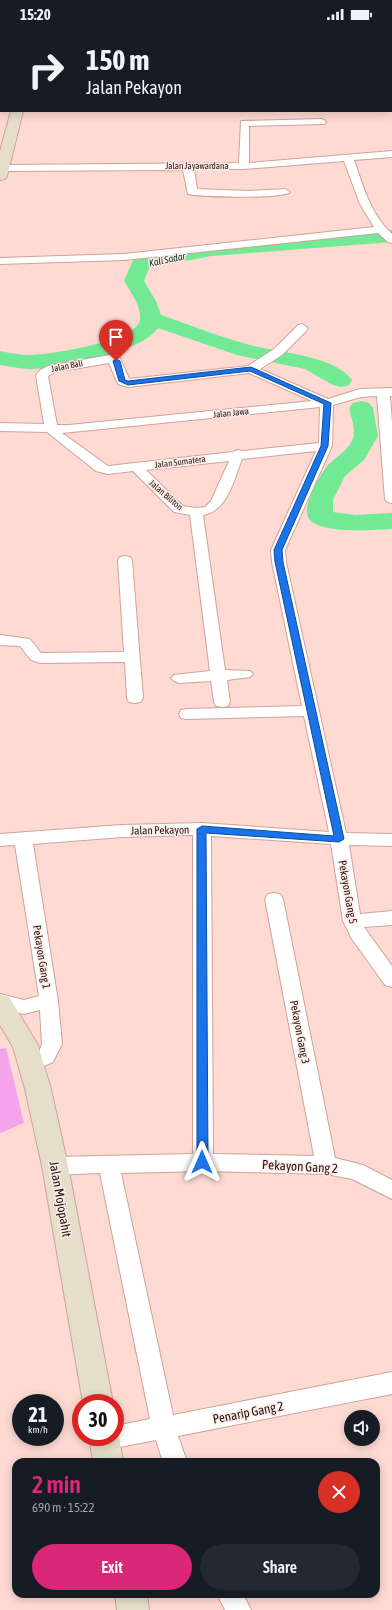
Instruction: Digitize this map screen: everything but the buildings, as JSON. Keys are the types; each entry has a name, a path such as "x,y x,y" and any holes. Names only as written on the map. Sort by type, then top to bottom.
{"main road":[{"path":"1,168 17,112"},
{"name":"Jalan Mojopahit","path":"0,1002 25,1045 38,1089 55,1166 96,1394"},
{"path":"132,1598 133,1610"}],"street":[{"path":"244,166 244,123 321,122"},
{"name":"Jalan Jayawardana","path":"1,168 244,166 392,154"},
{"path":"348,158 365,204 386,235"},
{"path":"188,166 192,192 248,194 285,192"},
{"path":"0,261 69,260 123,257 262,241 386,235"},
{"path":"251,369 278,352 302,328"},
{"name":"Jalan Bali","path":"53,430 41,378 47,370 112,359 116,361 122,381 131,383 251,369"},
{"path":"251,369 327,403 325,446"},
{"path":"387,392 392,499"},
{"name":"Jalan Jawa","path":"0,435 327,403 360,393 387,392"},
{"name":"Jalan Jawa","path":"0,427 53,430"},
{"name":"Jalan Sumatera","path":"53,430 101,468 113,470 238,454 325,446"},
{"name":"Pekayon Gang 5","path":"325,446 282,539 278,550 279,562 339,839 352,921 358,934 392,980"},
{"name":"Jalan Biliton","path":"136,467 179,509 196,512 208,510 217,503 238,454"},
{"path":"196,512 222,702"},
{"path":"125,560 135,698"},
{"path":"0,640 25,642 36,657 40,658 132,658"},
{"path":"180,678 244,674"},
{"path":"187,714 311,711"},
{"path":"202,829 202,1162"},
{"name":"Jalan Pekayon","path":"0,840 122,831 202,829 339,839 392,840"},
{"name":"Pekayon Gang 1","path":"23,838 49,1001 52,1044 46,1057 30,1064"},
{"name":"Pekayon Gang 3","path":"274,899 326,1165"},
{"path":"352,921 392,918"},
{"path":"0,1002 24,1007 49,1001"},
{"name":"Pekayon Gang 2","path":"55,1166 202,1162 326,1165 356,1172 392,1190"},
{"path":"109,1165 164,1428 174,1458"},
{"name":"Penarip Gang 2","path":"124,1440 164,1428 392,1383"},
{"path":"232,1598 238,1610"}],"shaded area":[{"path":"6,1048 24,1123 0,1133 0,1049"}],"waterway":[{"name":"Kali Sadar","path":"151,319 146,301 134,281 140,264 211,250 392,236"},
{"name":"Kali Sadar","path":"0,358 31,362 58,359 93,352 126,341 139,334 148,327 151,319"},
{"path":"151,319 245,350 312,364 341,380"},
{"path":"361,408 366,436 356,455 335,472 321,500 320,516 337,522 346,523 392,521"}],"route":[{"path":"116,361 122,381 128,383 251,369 327,403 325,446 278,550 279,562 339,839 202,829 202,1162"}]}
